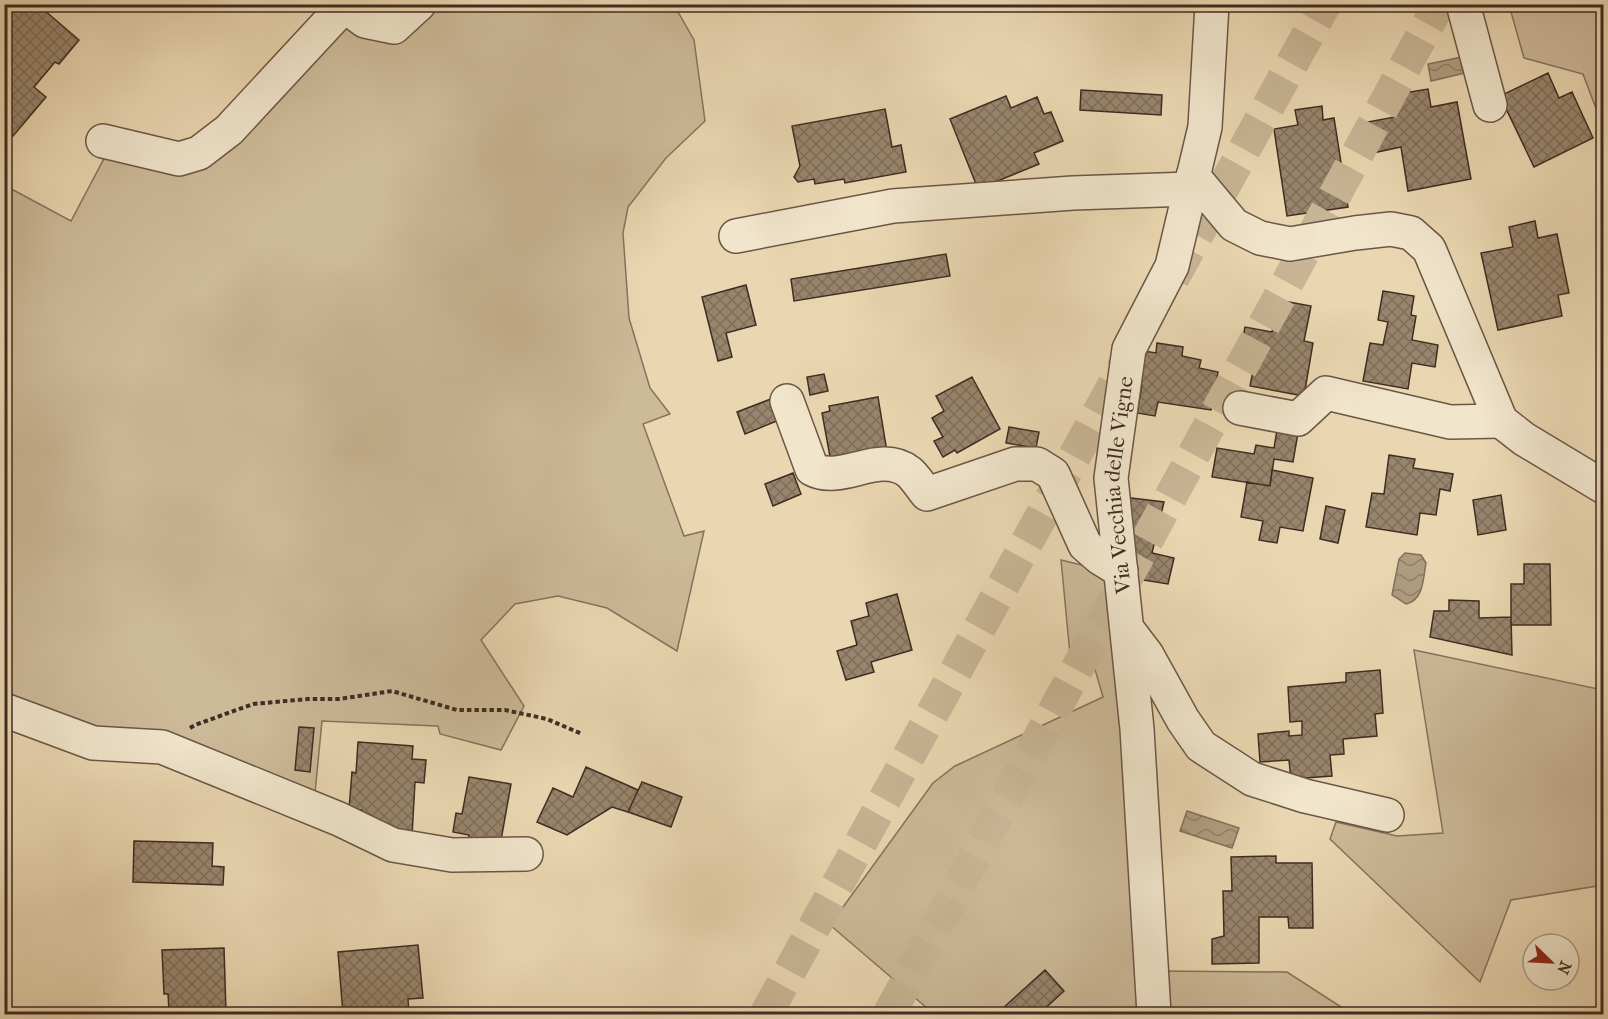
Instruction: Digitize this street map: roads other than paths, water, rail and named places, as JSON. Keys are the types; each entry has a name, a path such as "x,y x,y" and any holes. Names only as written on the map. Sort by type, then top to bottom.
{"street":[{"path":"103,141 179,159 199,153 229,130 343,5 365,21 394,27 419,4"},
{"name":"Via Vecchia delle Vigne","path":"1154,1014 1137,729 1111,478 1130,349 1172,266 1204,127 1212,4"},
{"path":"1463,4 1490,105"},
{"path":"736,236 892,206 1191,182 1234,225 1260,238 1290,244 1391,229 1411,233 1429,249 1501,421 1524,439 1604,487"},
{"path":"1240,408 1298,419 1326,393 1450,422 1501,421"},
{"path":"787,401 812,470 822,475 885,463 908,471 927,494 1015,464 1037,464 1053,474 1085,545 1121,571"},
{"path":"1127,628 1147,655 1183,720 1201,746 1252,778 1305,796 1387,815"},
{"path":"4,710 93,743 162,747 339,819 393,846 452,855 526,854"}],"water":[{"path":"1462,57 1465,73 1431,81 1428,64"},
{"path":"1405,553 1421,555 1426,563 1419,593 1412,602 1406,604 1392,595 1399,559"},
{"path":"1187,811 1239,828 1232,848 1180,831"}],"tunnel":[{"path":"1173,278 1325,4"},
{"path":"889,1014 1439,4"},
{"path":"766,1014 1126,363"}]}
